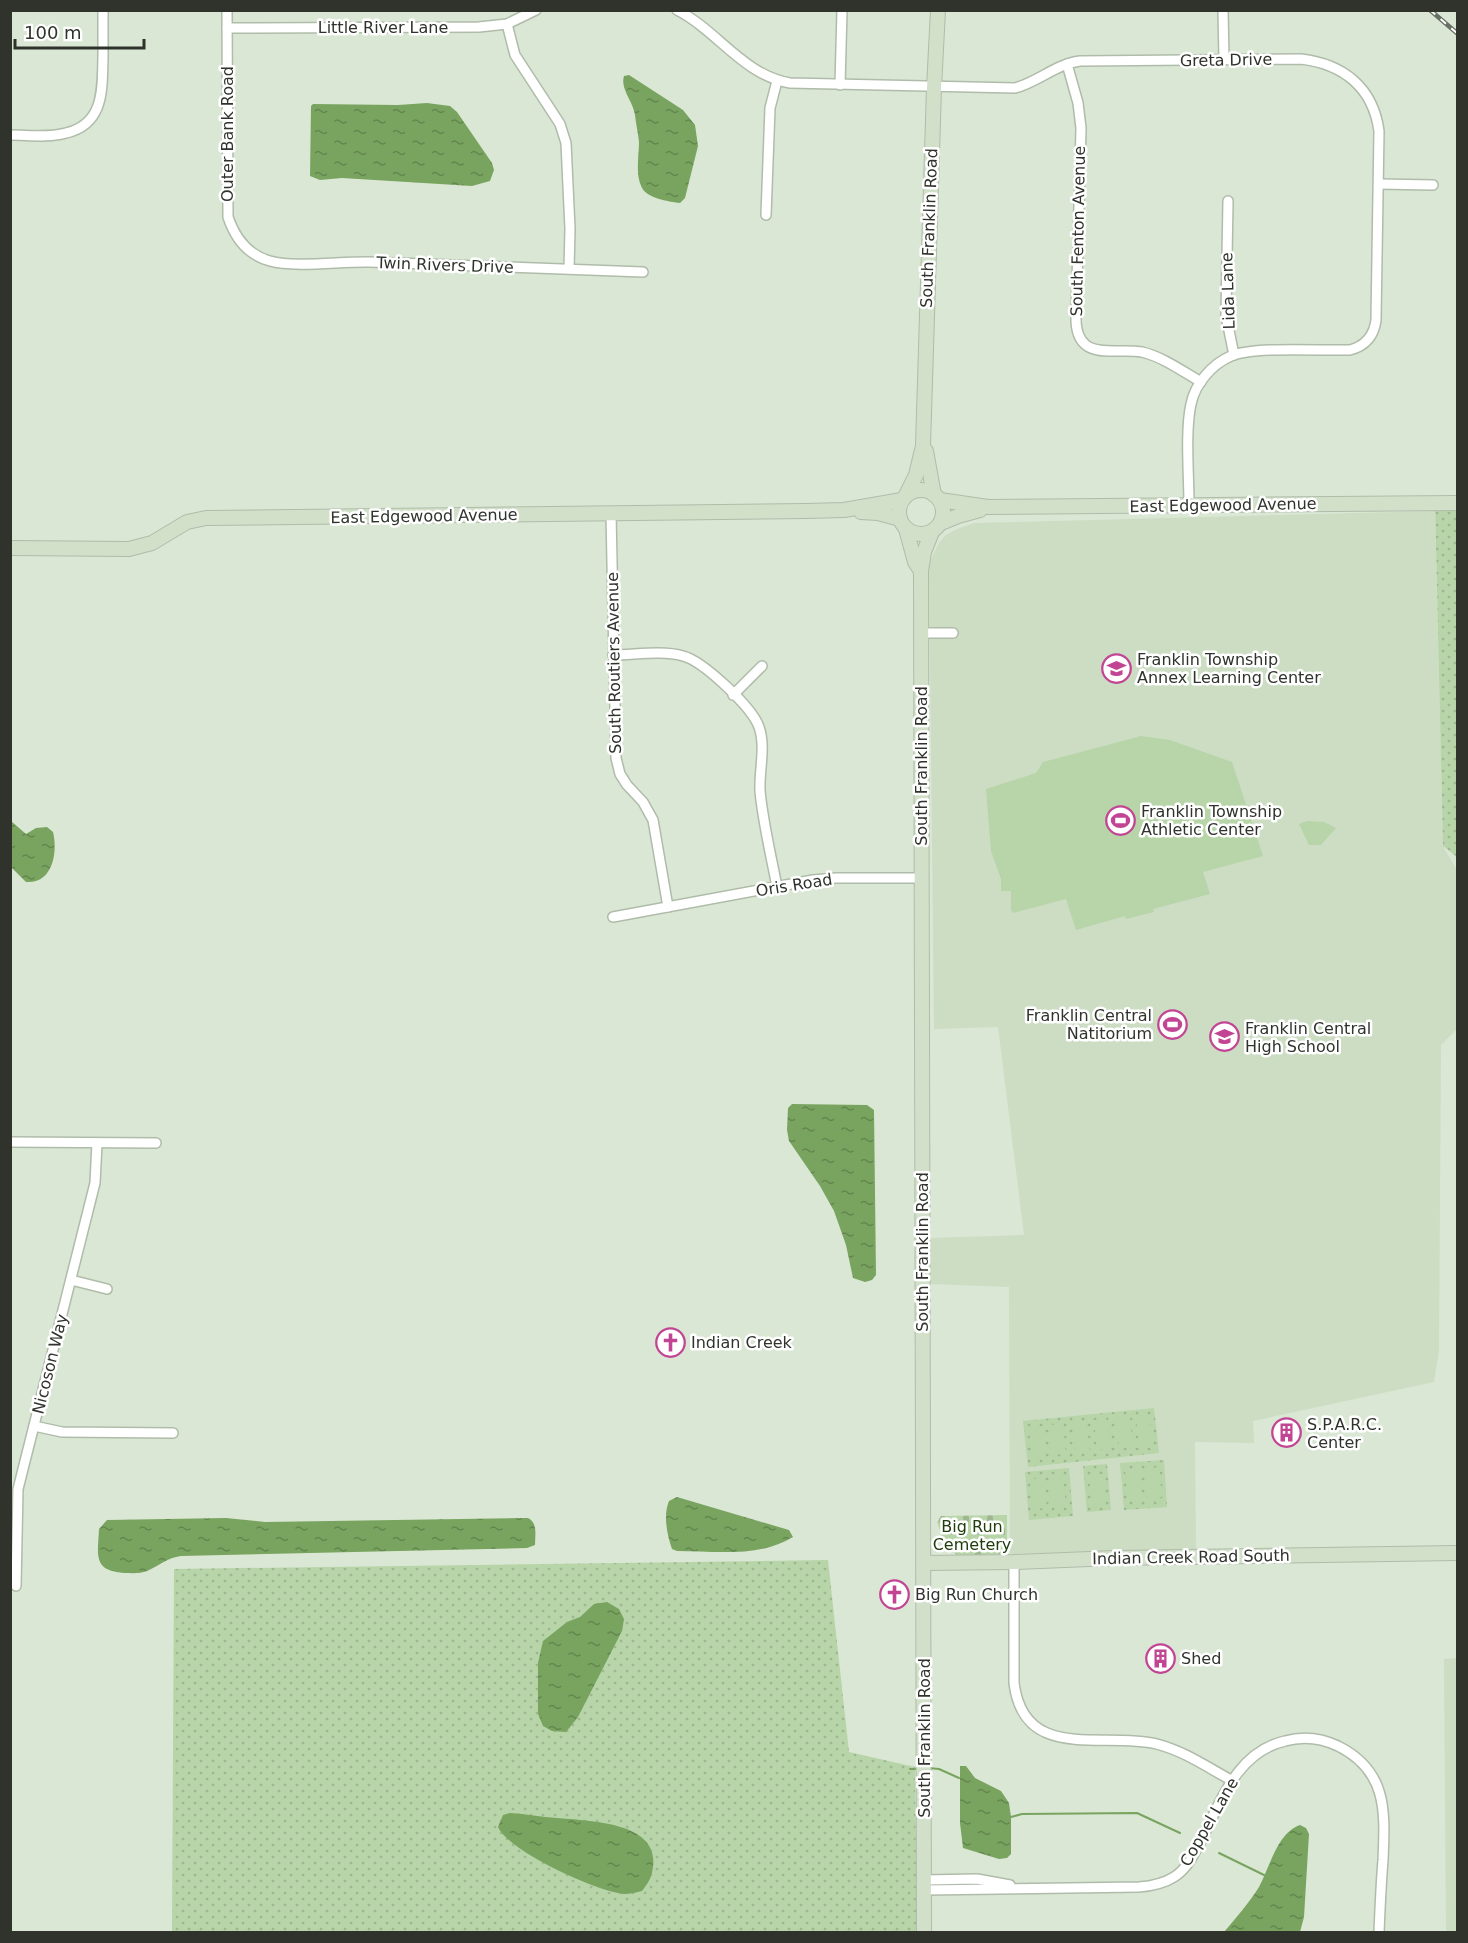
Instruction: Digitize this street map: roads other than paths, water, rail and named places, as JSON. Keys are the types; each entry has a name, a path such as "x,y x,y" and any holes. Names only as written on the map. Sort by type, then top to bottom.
{"main road":[{"name":"South Franklin Road","path":"904,498 916,475 923,446 938,10"},
{"name":"South Franklin Road","path":"923,446 927,453 937,497"},
{"path":"844,510 904,498 919,490 937,497 988,507"},
{"path":"936,528 943,512 937,497"},
{"path":"903,524 899,511 904,498"},
{"name":"East Edgewood Avenue","path":"988,507 1458,503"},
{"path":"844,510 878,513 903,524 917,534 936,528 962,514 988,507"},
{"name":"East Edgewood Avenue","path":"10,548 138,547 152,543 187,522 206,518 844,510"},
{"name":"South Franklin Road","path":"903,524 915,562 921,571"},
{"name":"South Franklin Road","path":"924,1932 921,571 924,552 936,528"},
{"name":"Indian Creek Road South","path":"924,1563 1458,1553"}],"street":[{"path":"10,135 67,133 78,129 92,116 98,107 102,91 103,10"},
{"name":"Outer Bank Road","path":"227,10 228,217 236,236 250,251"},
{"name":"Little River Lane","path":"227,28 479,27 507,24 536,10"},
{"path":"677,10 748,65 777,81 770,108 766,215"},
{"path":"840,85 842,10"},
{"path":"1224,10 1224,60"},
{"path":"507,24 515,55 560,124 566,142 570,229 569,269"},
{"name":"Greta Drive","path":"777,81 934,88 1015,88 1067,64 1080,62 1224,60 1310,59 1333,66 1347,74 1364,91 1376,116 1379,139 1375,328 1370,338 1361,346 1350,350 1250,352 1234,355"},
{"name":"South Fenton Avenue","path":"1067,64 1080,117 1076,321 1078,333 1091,348 1106,352 1141,352 1162,359 1201,382"},
{"path":"1379,184 1433,185"},
{"name":"Lida Lane","path":"1228,201 1226,316 1234,355"},
{"name":"Twin Rivers Drive","path":"250,251 259,257 281,263 368,262 644,272"},
{"path":"1189,505 1189,413 1193,396 1201,382 1217,364 1234,355"},
{"name":"South Routiers Avenue","path":"611,513 616,762 627,785 648,809 653,820 668,907"},
{"path":"921,633 952,633"},
{"path":"613,655 683,656 702,664 753,717 760,731 762,743 760,791 777,887"},
{"path":"733,695 762,666"},
{"name":"Oris Road","path":"613,917 836,878 922,878"},
{"path":"10,1142 156,1143"},
{"name":"Nicoson Way","path":"16,1586 14,1523 18,1490 95,1183 97,1143"},
{"path":"70,1280 107,1289"},
{"path":"34,1426 62,1432 173,1433"},
{"path":"1014,1562 1014,1683 1016,1699 1030,1723 1042,1732 1068,1740 1129,1740 1158,1744 1192,1757 1231,1780"},
{"name":"Coppel Lane","path":"924,1885 977,1879 992,1880 1021,1888 1140,1887 1166,1881 1175,1876 1191,1860 1231,1780 1245,1762 1260,1750 1293,1739 1306,1738 1322,1740 1351,1754 1371,1776 1382,1798 1384,1810 1379,1932"}],"water":[{"path":"629,75 683,110 695,125 698,146 685,198 680,203 659,199 649,194 640,183 639,142 635,115 623,81 624,76"},
{"path":"427,103 450,106 457,112 492,163 494,170 490,181 472,186 342,178 320,180 310,176 311,106 313,104"},
{"path":"11,821 26,834 36,828 47,827 53,832 54,857 48,872 42,878 26,882 11,867"},
{"path":"792,1104 867,1105 874,1110 876,1275 872,1280 865,1282 853,1278 846,1245 834,1211 789,1141 788,1108"},
{"path":"677,1497 789,1530 793,1537 780,1544 751,1551 677,1551 672,1549 666,1519 669,1501"},
{"path":"226,1518 265,1522 528,1518 535,1526 535,1545 527,1548 181,1556 141,1573 114,1572 106,1569 99,1560 99,1529 107,1520"},
{"path":"607,1602 619,1609 624,1619 622,1631 578,1717 566,1732 552,1731 543,1726 538,1714 538,1663 543,1641 567,1622 580,1617 594,1604"},
{"path":"960,1766 966,1766 975,1778 1001,1791 1009,1803 1011,1854 1007,1858 999,1859 963,1848 960,1823"},
{"path":"510,1813 585,1820 618,1826 633,1832 645,1840 652,1851 653,1866 650,1879 642,1891 624,1894 594,1886 555,1869 505,1837 498,1827 503,1815"},
{"path":"1300,1825 1306,1828 1309,1834 1304,1917 1300,1932 1224,1932 1259,1887 1285,1835"}],"waterway":[{"path":"928,1768 939,1769 959,1778"},
{"path":"910,1769 920,1769"},
{"path":"1011,1817 1022,1814 1137,1813 1180,1833"},
{"path":"1219,1853 1264,1875"}],"railway":[{"path":"1430,10 1458,34"}],"place":[{"name":"Franklin Township Annex Learning Center","path":"1116,668"},
{"name":"Franklin Township Athletic Center","path":"1120,820"},
{"name":"Franklin Central Natitorium","path":"1173,1024"},
{"name":"Franklin Central High School","path":"1224,1037"},
{"name":"Indian Creek","path":"670,1342"},
{"name":"S.P.A.R.C. Center","path":"1286,1433"},
{"name":"Big Run Church","path":"894,1594"},
{"name":"Shed","path":"1160,1658"}],"park label":[{"name":"Big Run Cemetery","path":"972,1535"}]}
